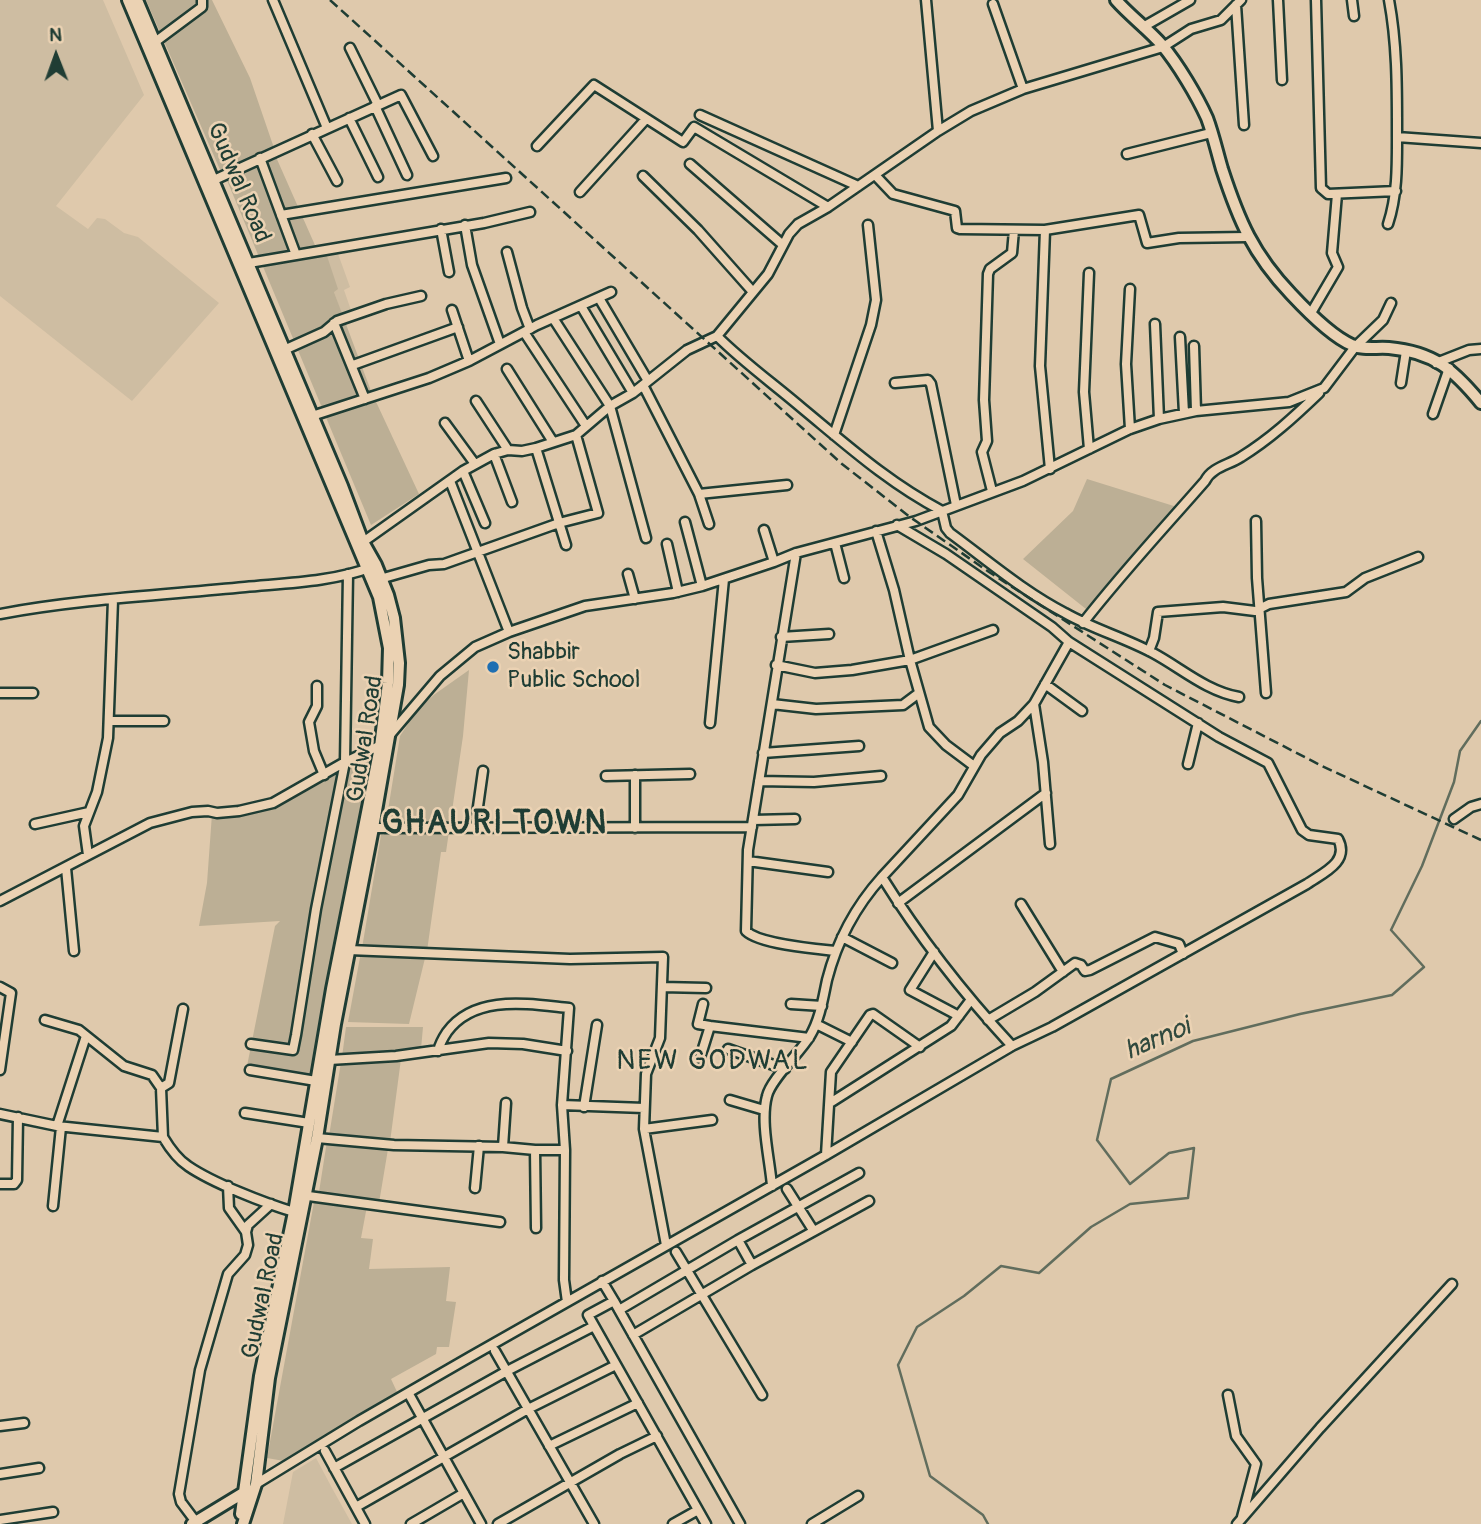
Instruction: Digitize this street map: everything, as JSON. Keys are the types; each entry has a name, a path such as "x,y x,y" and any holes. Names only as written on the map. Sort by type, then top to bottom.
{"main road":[{"name":"Gudwal Road","path":"128,0 371,567 388,595 397,639 398,685 332,989 301,1195 269,1378 256,1484 241,1524"},
{"name":"Gudwal Road","path":"137,0 342,486 371,567 389,648 385,743 373,828 317,1138 294,1212 260,1376 241,1524"},
{"path":"1116,0 1163,47 1206,118 1247,237 1271,272 1311,313 1355,347 1422,354 1449,368 1481,403"},
{"path":"194,1523 256,1484"}],"street":[{"path":"155,42 202,7 202,0"},
{"path":"273,0 327,128"},
{"path":"926,0 938,131"},
{"path":"1143,27 1190,0"},
{"path":"1278,0 1282,80"},
{"path":"1317,0 1321,188 1328,194 1396,191"},
{"path":"1352,0 1354,16"},
{"path":"1388,224 1395,205 1397,136 1396,34 1389,0"},
{"path":"363,542 463,471 494,454 536,448 576,435 610,406 633,393 687,350 716,335 768,274 798,224 828,207 938,131 971,111 1023,89 1163,47 1191,29 1221,20 1238,3"},
{"path":"1238,3 1244,125"},
{"path":"993,4 1023,89"},
{"path":"350,48 407,175"},
{"path":"537,146 594,85 683,142 694,127 828,207"},
{"path":"214,180 401,95 433,156"},
{"path":"700,115 858,186"},
{"path":"349,118 378,177"},
{"path":"580,192 646,119"},
{"path":"1127,154 1211,132"},
{"path":"312,134 337,181"},
{"path":"1397,136 1481,143"},
{"path":"260,158 296,255"},
{"path":"690,164 783,245"},
{"path":"875,175 893,194 955,211 957,228 960,229 1045,230 1139,215 1147,243 1179,238 1247,237"},
{"path":"643,176 698,230 753,292"},
{"path":"281,215 506,178"},
{"path":"1311,313 1339,264 1332,253 1337,194"},
{"path":"249,263 530,212"},
{"path":"465,225 472,265 500,344"},
{"path":"834,435 871,325 876,300 869,225"},
{"path":"441,229 449,272"},
{"path":"992,491 982,452 987,441 984,400 988,274 1012,253 1014,230"},
{"path":"1045,230 1040,366 1050,469"},
{"path":"507,252 527,330 586,426"},
{"path":"1089,274 1084,392 1089,449"},
{"path":"1130,289 1126,364 1130,429"},
{"path":"312,416 429,378 611,292"},
{"path":"284,350 324,332 334,323 386,304 421,296"},
{"path":"599,298 646,383 699,494 709,524"},
{"path":"1083,623 1121,574 1209,474 1234,462 1269,439 1324,388 1355,347 1383,320 1391,303"},
{"path":"581,306 633,393"},
{"path":"452,310 469,361"},
{"path":"553,318 610,406 646,538"},
{"path":"334,323 365,399"},
{"path":"1155,324 1158,419"},
{"path":"353,365 458,327"},
{"path":"716,335 735,354 895,484 942,511 950,533 1051,604 1083,623 1111,632 1149,650 1217,692 1238,697"},
{"path":"1180,337 1184,413"},
{"path":"1194,346 1196,411"},
{"path":"1436,363 1469,350 1481,349"},
{"path":"1401,383 1406,351"},
{"path":"1433,414 1449,368"},
{"path":"507,369 553,442"},
{"path":"895,383 928,380 931,384 956,505"},
{"path":"0,901 122,836 171,817 192,812 239,811 273,803 345,762 385,743 440,676 475,647 509,632 585,606 702,586 796,553 942,511 1050,469 1130,429 1158,419 1196,411 1289,402 1324,388"},
{"path":"476,401 508,450"},
{"path":"445,423 475,464"},
{"path":"380,579 429,565 444,564 559,523 598,513 576,435"},
{"path":"536,448 566,545"},
{"path":"494,454 512,502"},
{"path":"463,471 485,523"},
{"path":"450,481 509,632"},
{"path":"699,494 787,485"},
{"path":"685,522 702,586"},
{"path":"1256,522 1266,694"},
{"path":"256,1484 370,1414 827,1155 1012,1046 1052,1027 1183,954 1335,866 1341,853 1338,839 1309,835 1302,830 1268,763 1198,723 1069,642 1052,627 946,554 897,525"},
{"path":"764,530 774,562"},
{"path":"877,531 926,717 935,734 975,766"},
{"path":"835,543 844,578"},
{"path":"667,544 678,592"},
{"path":"796,553 752,824 746,931 751,936 836,951"},
{"path":"1149,650 1158,612 1223,607 1260,610 1269,604 1346,592 1366,578 1418,557"},
{"path":"0,614 113,600 295,583 348,574 371,567"},
{"path":"251,1044 293,1050 316,909 345,762 348,574"},
{"path":"628,574 635,599"},
{"path":"710,723 724,579"},
{"path":"88,855 84,826 103,769 109,721 113,600"},
{"path":"776,665 815,673 852,670 910,660 993,630"},
{"path":"781,637 829,634"},
{"path":"772,1186 764,1110 767,1092 817,1024 836,951 854,912 882,877 958,795 981,755 1000,733 1018,721 1034,704 1069,642"},
{"path":"1045,684 1083,711"},
{"path":"317,686 317,706 309,722 314,751 324,775"},
{"path":"0,693 33,693"},
{"path":"772,704 816,709 903,705 919,693"},
{"path":"1034,704 1050,844"},
{"path":"109,721 164,721"},
{"path":"1188,764 1198,723"},
{"path":"764,753 859,746"},
{"path":"475,828 483,771"},
{"path":"606,776 690,774"},
{"path":"635,775 635,828"},
{"path":"759,781 814,782 881,776"},
{"path":"898,903 1046,793"},
{"path":"1454,819 1471,807 1481,804"},
{"path":"35,824 89,812"},
{"path":"373,828 635,828 752,824 795,819"},
{"path":"748,861 828,872"},
{"path":"66,868 74,951"},
{"path":"882,877 970,1001 1012,1046"},
{"path":"1021,904 1063,972"},
{"path":"842,937 892,963"},
{"path":"988,1020 1078,963 1085,971 1090,970 1155,937 1179,944 1183,954"},
{"path":"349,950 570,959 663,957 660,1038 646,1074 644,1129 666,1245"},
{"path":"934,952 910,990 959,1016"},
{"path":"0,987 11,993 0,1070"},
{"path":"662,987 706,988"},
{"path":"830,1102 951,1026 970,1001"},
{"path":"438,1051 442,1039 456,1020 481,1008 512,1004 569,1008 562,1105 565,1150 564,1280 567,1302"},
{"path":"703,1004 698,1024 809,1038"},
{"path":"791,1004 822,1006"},
{"path":"161,1087 169,1083 183,1009"},
{"path":"827,1155 831,1072 870,1015 873,1014 920,1047"},
{"path":"45,1020 71,1026 124,1066 152,1075 161,1087 163,1137 187,1166 228,1186 294,1212"},
{"path":"817,1024 852,1042"},
{"path":"584,1107 597,1026"},
{"path":"700,1058 710,1026"},
{"path":"53,1206 59,1127 86,1036"},
{"path":"329,1060 489,1044 523,1044 566,1051"},
{"path":"728,1049 785,1069"},
{"path":"250,1070 316,1082"},
{"path":"730,1100 764,1110"},
{"path":"503,1147 506,1103"},
{"path":"562,1105 644,1108"},
{"path":"245,1113 310,1123"},
{"path":"0,1114 59,1127 163,1137"},
{"path":"0,1184 14,1184 17,1180 18,1117"},
{"path":"644,1129 712,1120"},
{"path":"317,1138 394,1145 565,1150"},
{"path":"475,1188 479,1146"},
{"path":"535,1150 536,1228"},
{"path":"619,1310 859,1173"},
{"path":"228,1186 229,1208 246,1233"},
{"path":"787,1189 813,1230"},
{"path":"301,1195 500,1222"},
{"path":"634,1335 813,1230 869,1201"},
{"path":"194,1523 179,1494 200,1370 228,1274 245,1255 248,1225 271,1204"},
{"path":"738,1240 752,1265"},
{"path":"676,1252 762,1395"},
{"path":"602,1281 740,1524"},
{"path":"1239,1522 1320,1428 1452,1284"},
{"path":"614,1301 588,1315 706,1524"},
{"path":"334,1468 507,1371 594,1326"},
{"path":"495,1350 591,1523"},
{"path":"356,1507 528,1409 617,1366"},
{"path":"1227,1395 1236,1436 1256,1464 1239,1522"},
{"path":"410,1396 481,1524"},
{"path":"549,1446 638,1403"},
{"path":"0,1426 24,1423"},
{"path":"498,1524 657,1436"},
{"path":"325,1451 365,1524"},
{"path":"0,1474 39,1468"},
{"path":"411,1524 464,1493"},
{"path":"812,1524 858,1496"},
{"path":"673,1524 698,1510"},
{"path":"0,1520 53,1511"}],"shaded area":[{"path":"0,0 103,0 144,95 56,206 88,229 97,218 105,219 124,233 138,237 219,303 132,401 0,296"},
{"path":"146,0 212,0 250,78 274,148 221,172"},
{"path":"276,157 318,252 326,253 338,289 334,292 371,391 419,494 371,525 226,178"},
{"path":"337,251 350,287 344,290 353,316 343,318 334,292 326,253"},
{"path":"1087,479 1177,507 1086,609 1023,559 1073,511"},
{"path":"469,670 463,736 446,852 441,852 427,951 362,948 400,736 417,710"},
{"path":"368,751 372,754 313,1077 247,1066 275,926 280,921 199,926 207,883 212,814 275,803"},
{"path":"361,952 426,954 409,1024 348,1022"},
{"path":"346,1027 423,1027 421,1049 342,1057"},
{"path":"401,1059 390,1142 329,1136 341,1062"},
{"path":"327,1141 388,1149 379,1203 319,1192"},
{"path":"314,1202 367,1206 361,1238 373,1239 369,1269 450,1267 446,1301 456,1302 449,1347 437,1347 436,1354 391,1379 398,1394 284,1461 267,1458"},
{"path":"316,1458 352,1524 283,1524 293,1472"}],"waterway":[{"name":"harnoi","path":"988,1524 983,1515 930,1476 898,1365 917,1327 964,1296 1001,1266 1039,1273 1091,1227 1130,1204 1188,1198 1194,1148 1169,1153 1130,1184 1097,1140 1111,1079 1193,1041 1300,1014 1392,995 1424,967 1391,930 1422,866 1454,782 1460,751 1481,721"}],"railway":[{"path":"330,0 842,464 910,517 989,572 1165,685 1322,766 1481,840"}],"place":[{"name":"Shabbir Public School","path":"493,667"}],"district":[{"name":"GHAURI TOWN","path":"495,825"},
{"name":"NEW GODWAL","path":"713,1062"}]}
